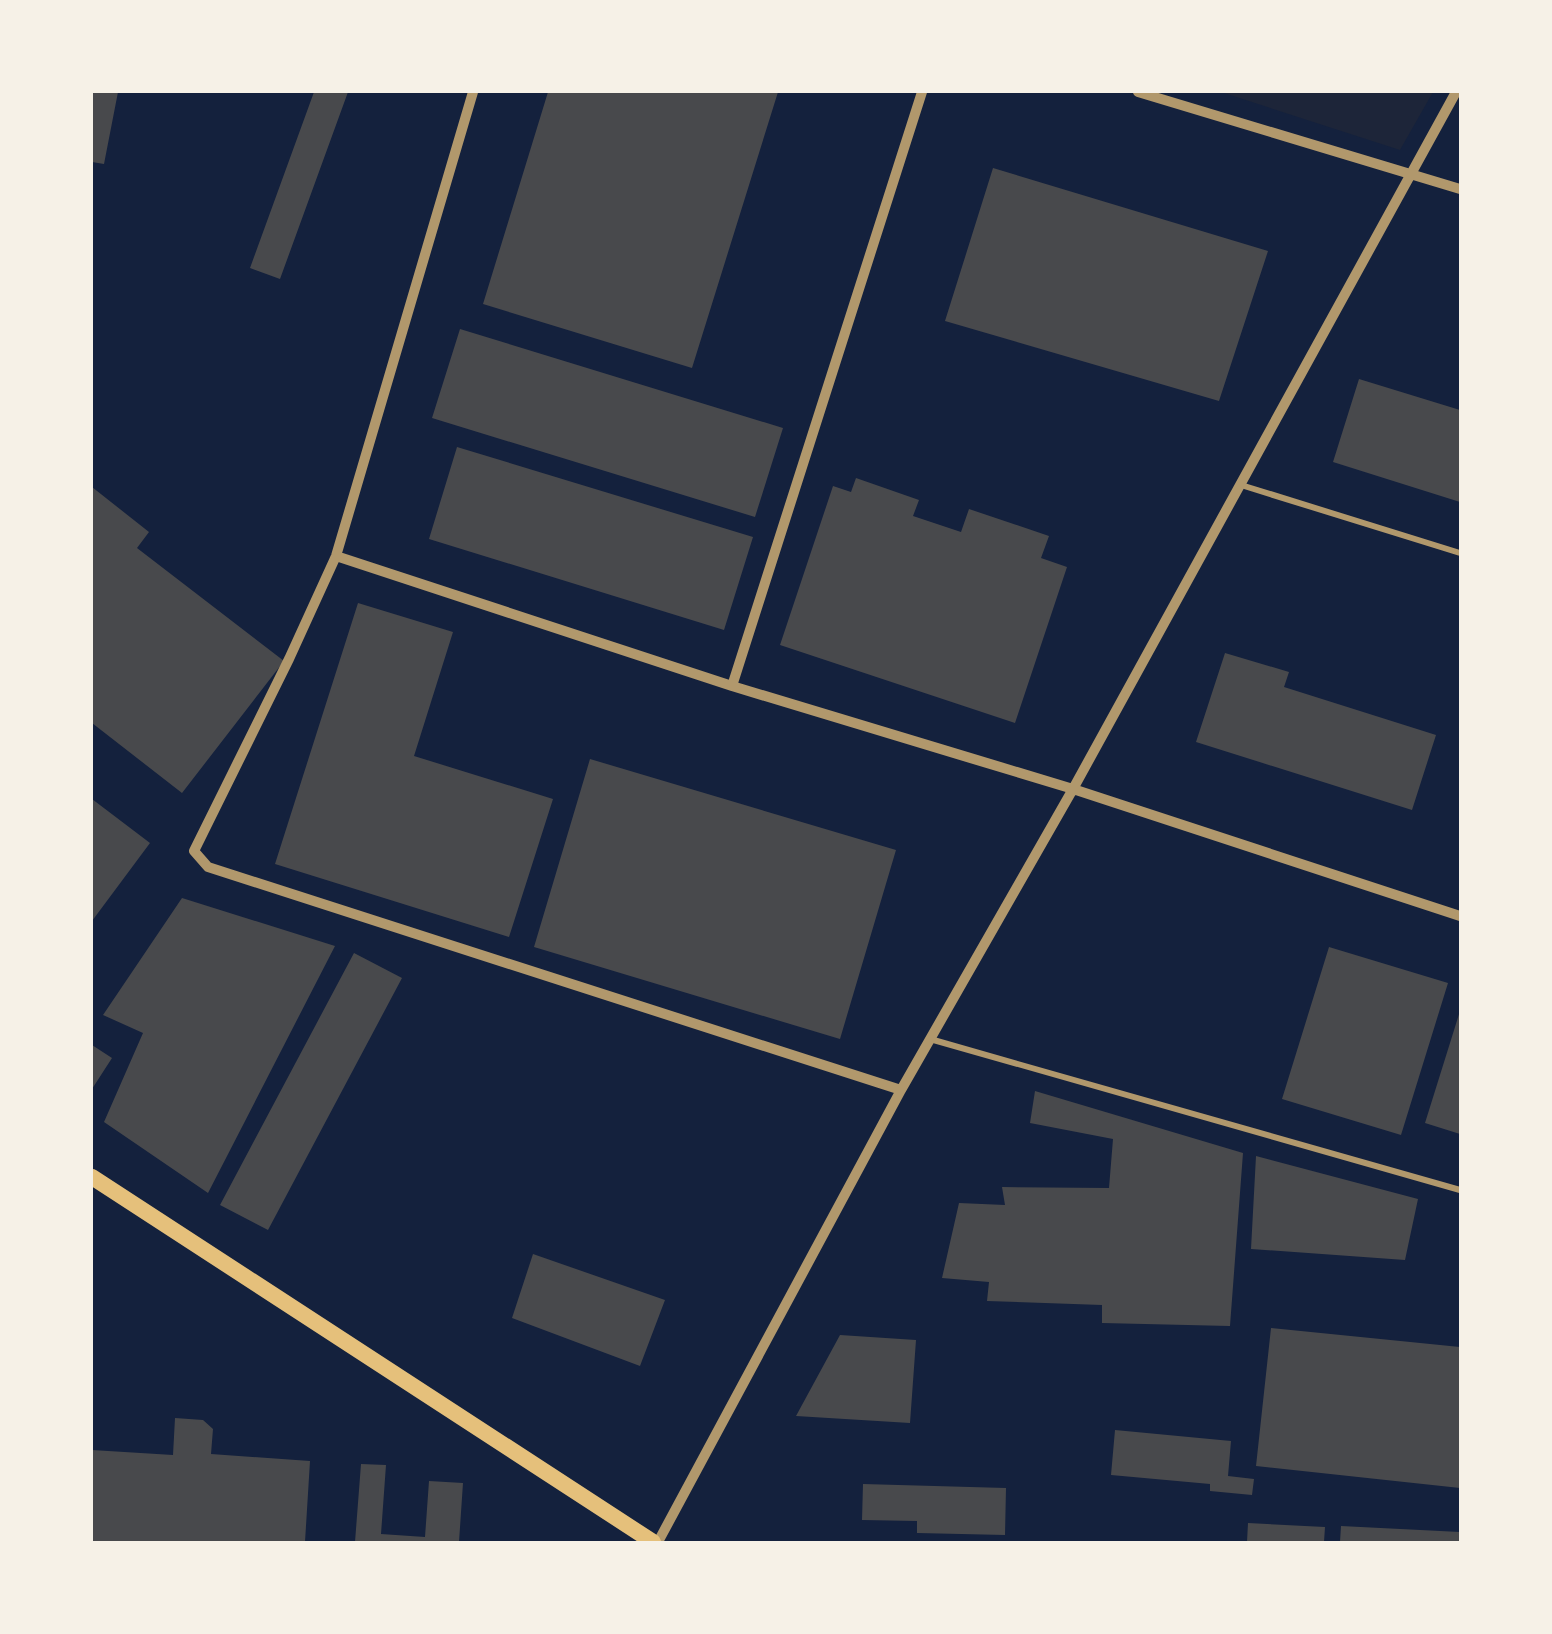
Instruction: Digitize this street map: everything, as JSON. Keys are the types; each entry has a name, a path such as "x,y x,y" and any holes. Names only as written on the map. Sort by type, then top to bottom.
{"highway":[{"path":"92,1177 653,1542"}],"street":[{"path":"473,92 336,556 289,659 194,851 208,867 901,1090"},
{"path":"732,686 922,92"},
{"path":"1138,92 1461,189"},
{"path":"658,1542 901,1090 1073,789 1456,92"},
{"path":"1241,485 1461,553"},
{"path":"336,556 732,686 1073,789 1461,916"},
{"path":"930,1038 1461,1190"}],"shaded area":[{"path":"1221,92 1433,92 1400,150"}],"building":[{"path":"92,92 118,92 104,164 92,162"},
{"path":"314,92 348,92 280,279 250,268"},
{"path":"548,92 778,92 692,368 483,304"},
{"path":"993,168 1268,251 1219,401 945,321"},
{"path":"460,329 783,428 755,517 432,418"},
{"path":"1359,379 1460,410 1460,502 1333,462"},
{"path":"457,447 753,537 724,630 429,539"},
{"path":"856,478 919,500 913,516 961,532 969,509 1049,536 1041,558 1067,567 1015,723 780,645 833,486 851,492"},
{"path":"92,487 149,532 137,548 284,661 182,793 92,723"},
{"path":"358,603 453,632 414,756 553,799 509,937 275,864"},
{"path":"1225,653 1289,672 1284,687 1436,735 1412,810 1196,742"},
{"path":"590,759 896,850 840,1039 534,947"},
{"path":"92,799 150,843 92,921"},
{"path":"182,898 335,946 208,1193 104,1122 143,1033 103,1015"},
{"path":"1329,947 1448,983 1401,1135 1282,1099"},
{"path":"354,953 402,978 268,1230 220,1205"},
{"path":"1460,1011 1460,1134 1425,1123"},
{"path":"92,1045 112,1058 92,1089"},
{"path":"1035,1091 1243,1153 1230,1326 1102,1323 1102,1305 987,1301 989,1282 942,1278 959,1203 1005,1205 1002,1187 1109,1188 1113,1139 1030,1123"},
{"path":"1256,1156 1418,1199 1405,1260 1251,1249"},
{"path":"533,1254 665,1300 640,1366 512,1318"},
{"path":"1271,1328 1460,1347 1460,1488 1256,1466"},
{"path":"840,1335 916,1340 910,1423 796,1416"},
{"path":"175,1418 203,1420 213,1429 211,1454 310,1461 305,1542 92,1542 92,1450 173,1455"},
{"path":"1115,1430 1231,1441 1228,1476 1254,1479 1252,1495 1210,1491 1210,1484 1111,1475"},
{"path":"361,1464 386,1465 381,1534 425,1537 429,1481 463,1483 459,1542 355,1542"},
{"path":"863,1484 1006,1488 1005,1535 917,1533 917,1521 862,1520"},
{"path":"1248,1523 1325,1527 1324,1542 1247,1542"},
{"path":"1341,1526 1460,1532 1460,1542 1340,1542"}]}
